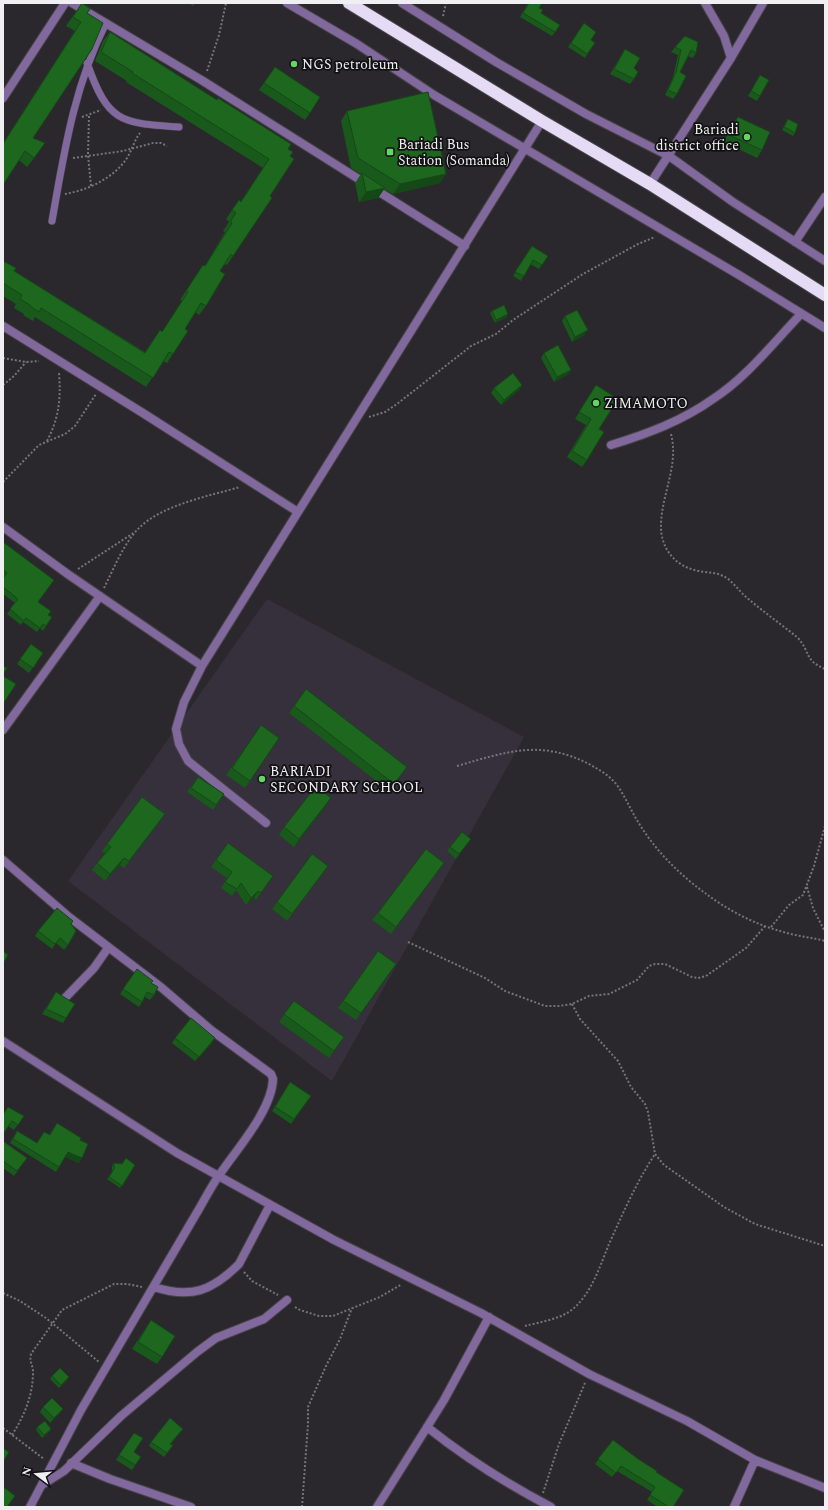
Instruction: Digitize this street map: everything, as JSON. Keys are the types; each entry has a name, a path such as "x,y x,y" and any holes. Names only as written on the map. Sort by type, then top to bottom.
{"highway":[{"path":"349,3 542,121 650,184 825,295"}],"street":[{"path":"3,98 65,3"},
{"path":"72,3 203,81 465,246"},
{"path":"287,3 357,44 434,96 667,232 825,328"},
{"path":"402,3 496,62 586,114 669,156 733,202 825,261"},
{"path":"705,3 724,36 731,58"},
{"path":"650,184 731,58 763,3"},
{"path":"266,823 188,761 178,744 176,729 184,702 202,666 357,420 542,121"},
{"path":"795,242 825,197"},
{"path":"611,445 668,425 714,399 746,371 801,314"},
{"path":"3,326 101,386 298,512"},
{"path":"3,527 69,575 202,666"},
{"path":"3,730 100,596"},
{"path":"3,860 108,948 162,988 211,1030 272,1077 273,1083 260,1115 247,1138 219,1176 154,1288 105,1368 30,1507"},
{"path":"65,998 94,968 108,948"},
{"path":"3,1041 177,1153 334,1240 489,1318 589,1374 687,1421 755,1460 825,1488"},
{"path":"154,1288 172,1293 201,1291 221,1279 239,1264 270,1205"},
{"path":"42,1486 57,1476 87,1451 160,1382 197,1352 216,1338 264,1319 286,1300"},
{"path":"377,1507 427,1428 489,1318"},
{"path":"427,1428 454,1448 551,1507"},
{"path":"734,1507 755,1460"},
{"path":"71,1463 110,1479 192,1507"}],"lane":[{"path":"52,221 62,159 71,119 87,63 106,23"},
{"path":"87,63 96,87 107,107 117,116 148,125 179,127"}],"path":[{"path":"203,81 219,35 226,3"},
{"path":"440,27 446,3"},
{"path":"71,119 89,116 107,107"},
{"path":"89,116 88,155 91,186"},
{"path":"56,196 82,191 119,168 132,149 138,136 148,125"},
{"path":"62,159 132,149 152,143 161,143 168,146"},
{"path":"357,420 385,412 471,346 496,334 513,320 583,274 638,244 667,232"},
{"path":"3,358 26,362 54,358 61,398 54,426 47,441"},
{"path":"3,385 14,376 26,362"},
{"path":"3,482 39,446 65,434 75,426 101,386"},
{"path":"668,425 674,454 661,523 661,538 671,555 681,566 722,575 744,596 798,638 803,644 808,658 814,664 825,669"},
{"path":"69,575 120,543 154,517 198,498 253,484"},
{"path":"100,596 128,543 138,528"},
{"path":"457,766 504,752 524,750 546,749 581,760 603,772 619,787 649,839 704,893 728,908 779,931 825,941"},
{"path":"771,927 789,905 803,894 807,887 825,826"},
{"path":"807,887 813,908 825,932"},
{"path":"408,942 485,978 505,991 545,1006 572,1004 589,996 609,994 636,980 649,966 655,964 665,964 692,977 698,978 706,976 746,948 766,925"},
{"path":"572,1004 580,1019 618,1061 631,1087 644,1104 648,1112 655,1154 664,1165 724,1208 755,1224 825,1246"},
{"path":"510,1330 558,1316 572,1310 582,1300 596,1274 640,1176 655,1154"},
{"path":"239,1264 252,1280 300,1310 319,1316 333,1316 380,1296 412,1279"},
{"path":"12,1435 27,1408 30,1396 33,1370 30,1362 31,1354 52,1322 62,1310 85,1297 114,1284 120,1283 154,1288"},
{"path":"3,1293 34,1309 52,1322 94,1356 105,1368"},
{"path":"302,1507 308,1406 326,1366 340,1340 352,1308"},
{"path":"541,1502 558,1444 589,1374"},
{"path":"3,1428 53,1466"}],"shaded area":[{"path":"267,599 524,737 332,1081 68,881"}],"building":[{"path":"82,3 90,9 87,13 103,23 92,49 33,138 45,143 34,158 25,151 3,185 3,144 81,22 73,17"},
{"path":"529,3 542,3 539,8 543,10 541,13 560,25 555,32 523,13"},
{"path":"584,23 596,32 591,40 595,43 587,54 571,43"},
{"path":"110,32 217,100 218,98 291,144 288,149 293,152 290,156 294,159 270,196 272,198 233,256 231,254 220,271 225,274 206,306 201,303 185,329 188,331 173,354 169,352 153,378 41,308 39,312 20,299 22,295 3,283 3,261 16,268 14,271 145,353 160,330 162,332 188,292 186,291 203,265 205,266 232,223 230,222 236,213 232,210 239,200 241,202 269,159 101,52"},
{"path":"685,36 698,42 696,53 691,50 680,72 686,76 677,94 668,90 676,72 681,50 675,47"},
{"path":"625,49 640,58 634,68 638,72 634,79 614,69"},
{"path":"275,67 320,97 310,113 264,83"},
{"path":"760,75 769,80 760,96 751,91"},
{"name":"Bariadi Bus Station (Somanda)","path":"428,92 446,174 400,184 358,158 347,111"},
{"path":"738,117 770,132 762,150 729,135"},
{"path":"788,119 798,124 795,133 784,127"},
{"path":"362,173 385,188 366,192"},
{"path":"532,246 548,256 542,265 533,260 524,276 515,272"},
{"path":"504,305 508,314 496,320 492,311"},
{"path":"577,310 588,330 575,337 565,316"},
{"path":"558,345 571,370 557,377 544,353"},
{"path":"513,373 522,385 504,400 494,388"},
{"path":"596,385 618,399 599,429 604,432 587,460 572,451 591,419 579,412"},
{"path":"3,542 54,580 38,602 51,611 48,615 52,617 46,626 43,624 40,628 26,618 24,621 10,609 18,599 3,587 3,578 7,573 3,570"},
{"path":"31,644 43,653 33,668 20,659"},
{"path":"3,666 7,668 3,674"},
{"path":"3,676 16,684 3,704"},
{"path":"306,689 407,767 394,784 294,706"},
{"path":"261,725 279,738 250,781 232,768"},
{"path":"198,777 224,794 216,805 191,788"},
{"path":"316,786 331,798 299,839 284,827"},
{"path":"142,797 165,814 129,861 124,858 110,874 97,863 111,847 107,844"},
{"path":"462,832 471,839 459,854 450,847"},
{"path":"228,843 273,876 261,893 258,891 251,898 241,883 237,889 225,882 232,872 216,860"},
{"path":"426,849 444,863 396,927 378,913"},
{"path":"312,854 328,866 292,914 277,902"},
{"path":"57,908 73,921 71,924 76,931 68,945 60,938 55,944 38,931"},
{"path":"3,951 8,955 3,964"},
{"path":"378,951 396,964 361,1013 343,1001"},
{"path":"137,969 153,981 151,983 158,987 154,995 147,992 142,1002 123,989"},
{"path":"56,992 75,1004 66,1018 46,1009"},
{"path":"294,1001 344,1037 334,1051 284,1014"},
{"path":"191,1018 215,1038 199,1057 175,1038"},
{"path":"290,1082 311,1096 294,1119 275,1107"},
{"path":"8,1107 24,1116 18,1125 12,1121 3,1134 3,1115"},
{"path":"57,1123 88,1144 82,1158 68,1152 59,1167 13,1139 17,1131 37,1143 44,1132 50,1135"},
{"path":"3,1141 27,1158 17,1171 3,1161"},
{"path":"126,1158 135,1165 122,1186 109,1177 114,1169 114,1163 122,1164"},
{"path":"151,1320 175,1336 162,1357 138,1342"},
{"path":"60,1368 69,1377 61,1385 52,1376"},
{"path":"52,1398 63,1409 54,1418 43,1407"},
{"path":"170,1418 183,1429 170,1444 173,1445 167,1453 151,1442"},
{"path":"45,1421 51,1429 44,1435 37,1427"},
{"path":"134,1433 143,1438 134,1452 141,1457 135,1465 119,1455"},
{"path":"613,1440 657,1471 656,1472 684,1490 673,1507 669,1507 650,1495 655,1487 621,1466 616,1473 598,1459"},
{"path":"3,1448 9,1452 3,1462"},
{"path":"5,1488 15,1496 7,1507 3,1507 3,1490"}],"place":[{"name":"NGS petroleum","path":"294,64"},
{"name":"Bariadi district office","path":"747,137"},
{"name":"Bariadi Bus Station (Somanda)","path":"390,152"},
{"name":"ZIMAMOTO","path":"596,403"},
{"name":"BARIADI SECONDARY SCHOOL","path":"262,779"}]}
